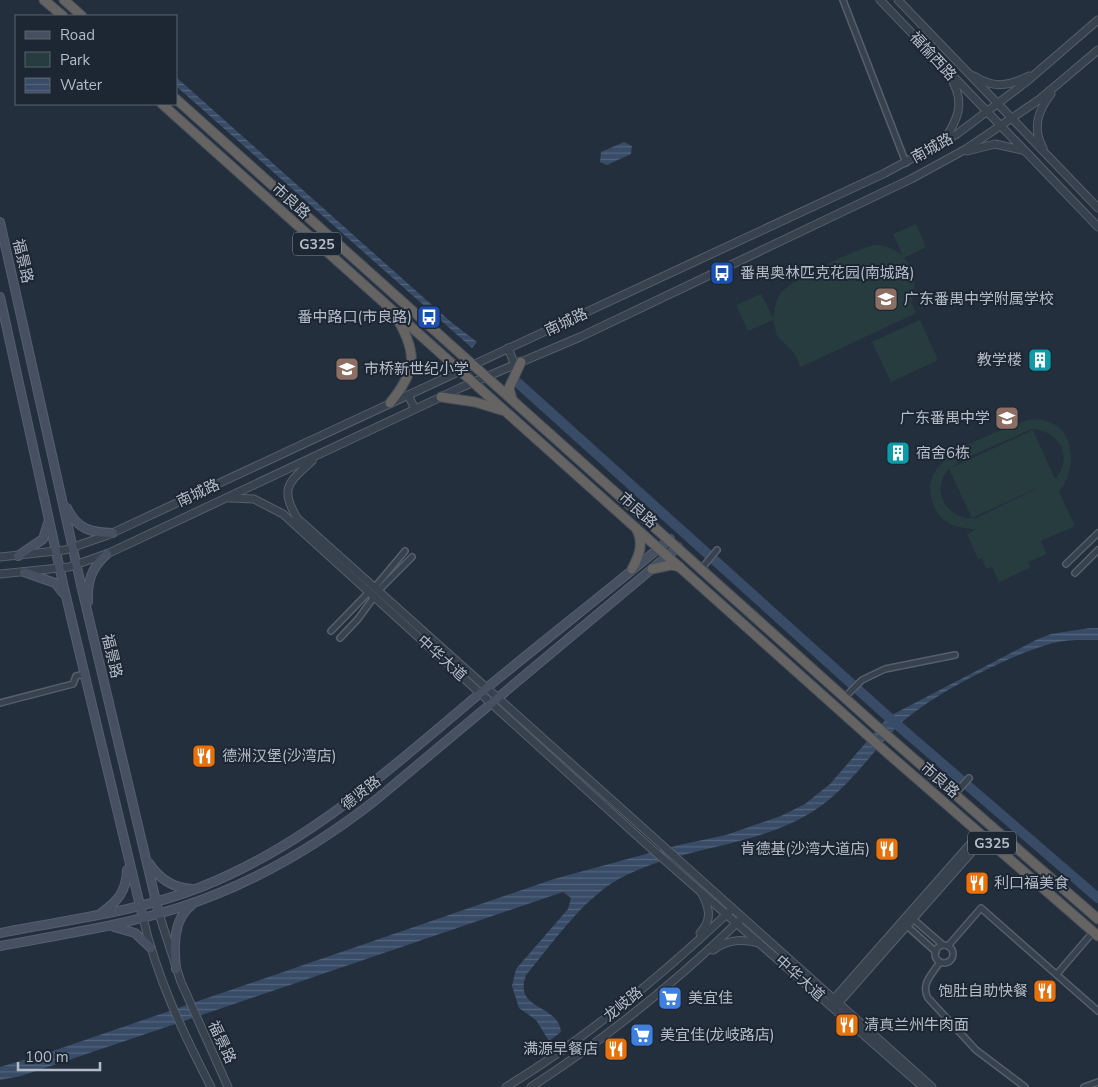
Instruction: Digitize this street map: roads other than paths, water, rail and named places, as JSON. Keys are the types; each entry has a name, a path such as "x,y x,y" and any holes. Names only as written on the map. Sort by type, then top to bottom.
{"highway":[{"path":"44,0 62,15"},
{"path":"64,0 81,15"},
{"name":"市良路","path":"178,101 472,365 678,547 704,566 847,695 893,741 957,792 1098,919"},
{"name":"市良路","path":"163,105 394,313 635,525 885,751 1096,934"},
{"path":"390,403 406,382 413,356 408,337 394,313"},
{"path":"512,400 509,388 518,364"},
{"path":"441,397 475,402 505,411"},
{"path":"632,569 641,550 640,536 635,525"},
{"path":"652,569 672,565 682,568"}],"main road":[{"name":"福景路","path":"0,222 76,565 159,914"},
{"name":"福景路","path":"0,297 84,674 143,918"},
{"path":"62,497 72,518 80,526 97,533 113,533"},
{"path":"18,556 43,539 48,524 47,509"},
{"name":"德贤路","path":"0,933 156,902 196,889 269,855 323,820 368,787 670,539"},
{"name":"德贤路","path":"0,946 107,926 159,914 197,902 259,876 331,833 377,799 678,547"},
{"path":"89,619 89,582 95,567 107,554"},
{"path":"24,572 55,583 67,599"},
{"path":"144,855 155,873 167,882 182,888 196,889"},
{"path":"98,915 117,901 124,892 128,858"},
{"path":"176,969 175,942 177,929 188,908 197,902"},
{"path":"107,926 135,932 151,948"}],"street":[{"path":"842,0 906,163"},
{"name":"福愉西路","path":"880,0 1024,152"},
{"name":"福愉西路","path":"898,0 1053,163"},
{"name":"南城路","path":"0,557 73,548 113,533 906,163 943,143 986,112 1040,70 1098,20"},
{"name":"南城路","path":"0,574 60,569 107,554 441,397 580,338 880,195 952,157 999,126 1061,82 1098,50"},
{"path":"940,64 957,89 960,104 958,117 943,143"},
{"path":"961,66 983,81 998,86 1015,83 1040,70"},
{"path":"1061,82 1042,106 1037,123 1041,147 1053,163 1098,208"},
{"path":"952,157 978,147 995,144 1009,146 1024,152 1098,227"},
{"path":"508,348 518,364"},
{"path":"408,395 415,409"},
{"name":"中华大道","path":"295,521 288,504 289,482 317,455"},
{"name":"中华大道","path":"226,498 254,499 271,506 295,521 357,574 480,694 645,843 699,889 740,920 923,1087"},
{"path":"1066,564 1098,533"},
{"path":"704,566 717,550"},
{"path":"1075,573 1098,550"},
{"path":"340,638 358,619 374,591 405,551"},
{"path":"331,631 412,557"},
{"name":"中华大道","path":"374,591 469,671 688,868 730,912"},
{"path":"847,695 862,680 885,669 956,655"},
{"path":"462,677 469,671"},
{"path":"0,703 73,684 76,676 84,674"},
{"path":"957,792 969,778"},
{"path":"833,1004 907,926 983,835"},
{"path":"833,1004 983,835"},
{"path":"678,958 707,926 709,920 708,908 699,889"},
{"path":"936,952 981,908 1098,1011"},
{"name":"龙岐路","path":"506,1087 597,1025 730,912"},
{"name":"福景路","path":"159,914 176,969 228,1087"},
{"name":"福景路","path":"143,918 151,948 172,1006 211,1087"},
{"path":"913,919 952,950 952,959 947,962 940,962"},
{"name":"中华大道","path":"740,920 762,944 932,1087"},
{"name":"龙岐路","path":"531,1087 599,1039 684,970 740,920"},
{"path":"907,926 936,952 936,957 940,962"},
{"path":"1057,974 1096,934"},
{"path":"684,970 724,943 743,940 762,944"},
{"path":"940,962 925,985 924,991 928,998 976,1050 1024,1087"},
{"path":"1084,1087 1098,1082"}],"water":[{"path":"178,79 451,322 477,342 472,348 178,88"},
{"path":"624,142 632,146 631,154 607,165 600,162 601,152"},
{"path":"1098,628 1098,640 1064,641 1035,649 992,667 927,704 895,729 836,794 812,812 789,824 765,833 665,860 640,869 617,880 604,889 579,911 526,975 524,987 526,995 558,1023 561,1032 549,1041 536,1020 519,1008 512,986 516,969 568,909 571,898 563,892 21,1076 0,1080 0,1067 50,1052 554,879 679,845 726,835 781,816 805,804 830,784 888,717 1036,640 1051,634"}],"waterway":[{"path":"518,383 894,722 1098,898"}],"place":[{"name":"番禺奥林匹克花园(南城路)","path":"722,273"},
{"name":"广东番禺中学附属学校","path":"886,299"},
{"name":"番中路口(市良路)","path":"429,317"},
{"name":"教学楼","path":"1040,360"},
{"name":"市桥新世纪小学","path":"347,369"},
{"name":"广东番禺中学","path":"1007,418"},
{"name":"宿舍6栋","path":"898,453"},
{"name":"德洲汉堡(沙湾店)","path":"204,756"},
{"name":"肯德基(沙湾大道店)","path":"887,849"},
{"name":"利口福美食","path":"977,883"},
{"name":"饱肚自助快餐","path":"1045,991"},
{"name":"美宜佳","path":"670,998"},
{"name":"清真兰州牛肉面","path":"847,1025"},
{"name":"美宜佳(龙岐路店)","path":"642,1035"},
{"name":"满源早餐店","path":"616,1049"}]}
